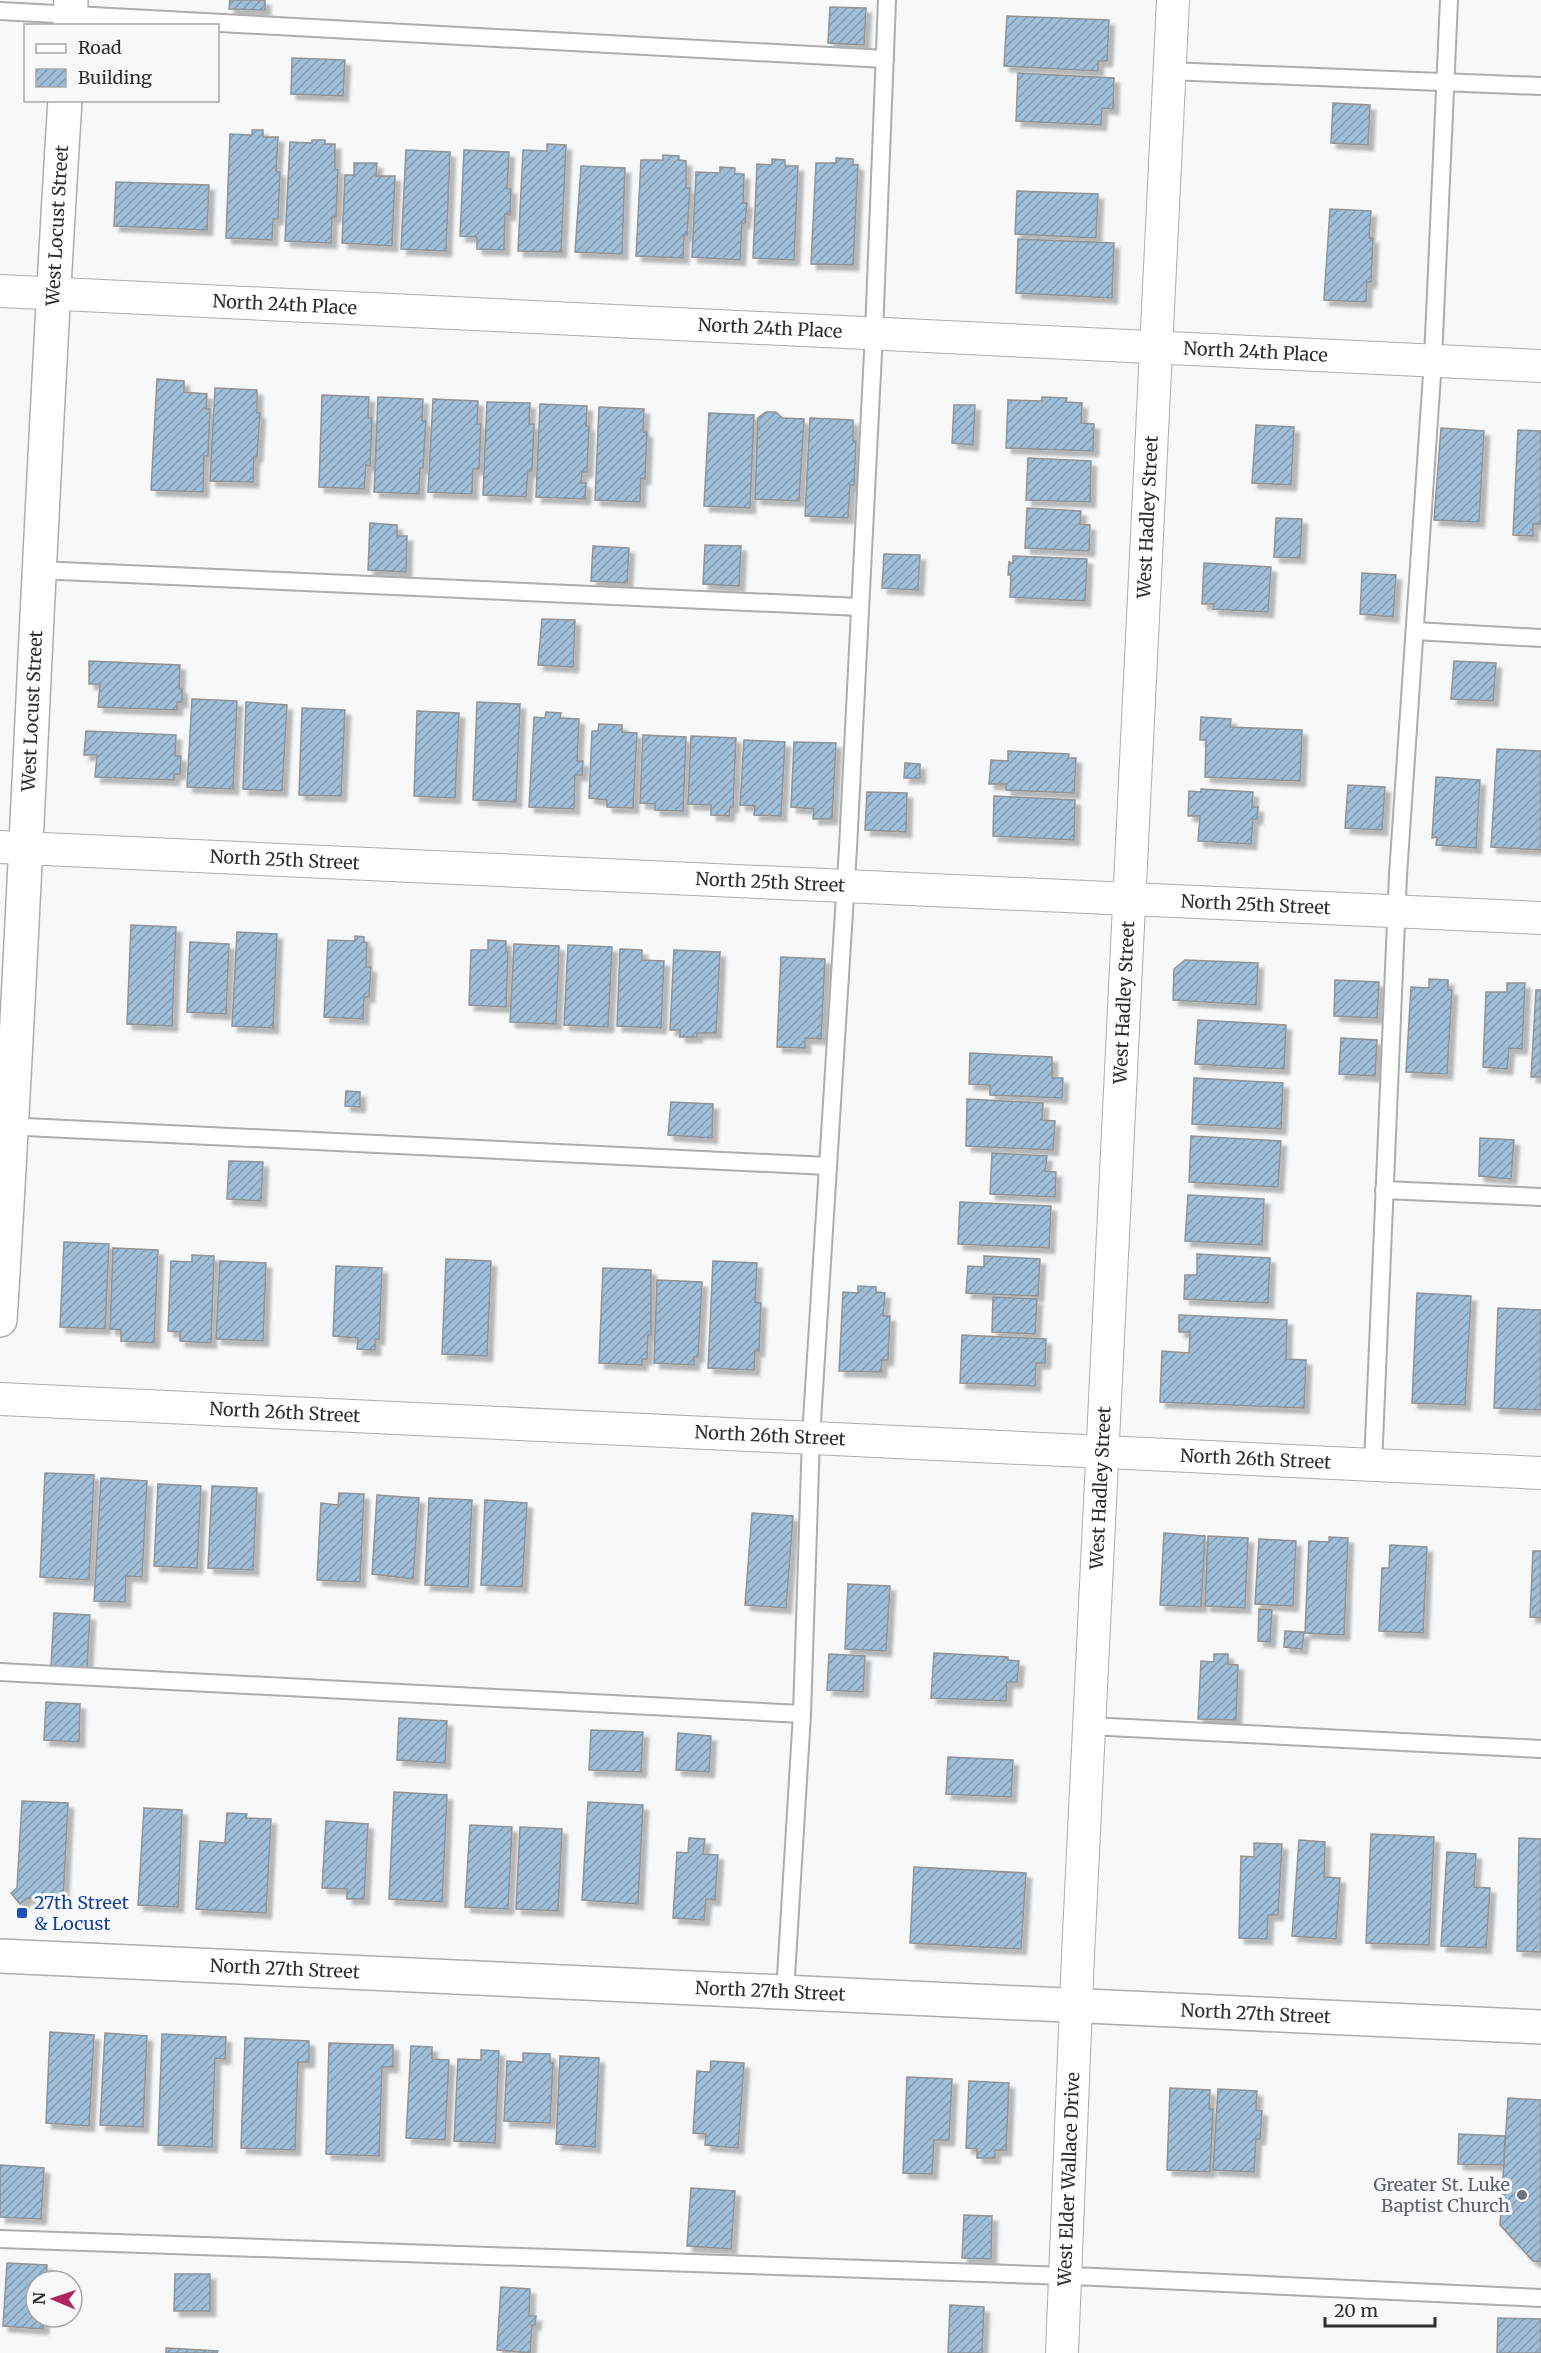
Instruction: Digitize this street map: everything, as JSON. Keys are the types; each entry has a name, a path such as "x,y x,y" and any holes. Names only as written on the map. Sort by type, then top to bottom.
{"main road":[{"name":"West Locust Street","path":"0,1320 13,848 38,570 52,293 65,102"},
{"name":"North 27th Street","path":"0,1956 1541,2027"}],"street":[{"name":"West Hadley Street","path":"1075,2006 1104,1451 1173,0"},
{"name":"North 24th Place","path":"0,291 1541,366"},
{"name":"North 25th Street","path":"13,848 1541,918"},
{"name":"North 26th Street","path":"0,1399 1541,1473"},
{"name":"West Elder Wallace Drive","path":"1062,2353 1075,2006"}],"lane":[{"path":"785,1993 802,1714 811,1437 846,885 874,333 887,0"},
{"path":"1373,1465 1396,911 1433,360 1449,0"},
{"path":"0,11 71,13 885,59"},
{"path":"1169,71 1541,86"},
{"path":"38,570 860,607"},
{"path":"1415,631 1541,638"},
{"path":"6,1126 828,1166"},
{"path":"1384,1190 1541,1197"},
{"path":"0,1672 802,1714"},
{"path":"1089,1726 1541,1749"},
{"path":"0,2239 1065,2276 1541,2298"}],"building":[{"path":"230,0 265,0 265,10 229,9"},
{"path":"830,7 866,8 864,45 828,43"},
{"path":"1007,16 1109,20 1107,61 1098,61 1098,71 1004,66"},
{"path":"292,58 345,60 343,96 291,94"},
{"path":"1018,73 1114,78 1113,109 1102,108 1101,125 1016,121"},
{"path":"1333,103 1370,105 1368,145 1331,143"},
{"path":"252,130 263,130 263,137 278,137 276,171 280,172 278,219 273,219 272,240 226,238 230,134 252,135"},
{"path":"312,140 325,140 325,144 335,144 335,169 338,170 336,217 332,217 331,243 285,241 290,142 312,143"},
{"path":"547,144 566,145 561,252 518,251 523,150 547,151"},
{"path":"406,150 450,152 446,251 401,249"},
{"path":"464,150 509,152 507,189 511,189 510,215 505,214 504,250 477,249 477,237 460,236"},
{"path":"663,155 679,156 679,160 686,161 686,188 690,188 683,258 636,256 641,160 663,160"},
{"path":"836,158 853,159 853,165 858,165 853,265 811,264 816,163 836,163"},
{"path":"772,159 785,160 785,166 798,166 794,260 753,258 757,164 772,165"},
{"path":"354,163 377,163 376,176 395,176 392,246 342,243 345,175 354,175"},
{"path":"581,166 625,168 622,254 575,252"},
{"path":"720,167 735,168 735,174 744,174 743,203 747,203 745,223 742,223 740,260 692,257 696,172 720,173"},
{"path":"116,182 209,185 207,230 114,226"},
{"path":"1017,191 1098,194 1096,238 1015,234"},
{"path":"1330,209 1371,211 1369,238 1373,238 1371,282 1367,282 1366,302 1324,300"},
{"path":"1018,239 1114,243 1112,298 1016,293"},
{"path":"157,379 184,381 184,392 207,394 206,409 210,409 208,456 204,456 203,492 151,490"},
{"path":"215,388 257,390 257,413 260,413 253,482 210,481"},
{"path":"322,395 369,397 368,418 372,418 370,466 366,465 364,489 319,487"},
{"path":"378,397 423,399 422,421 426,421 419,494 374,492"},
{"path":"1042,397 1067,398 1066,402 1082,403 1081,423 1094,424 1093,451 1006,448 1008,400 1042,401"},
{"path":"433,399 478,401 477,424 481,424 479,469 473,469 472,494 428,492"},
{"path":"487,402 530,403 529,424 534,424 532,471 528,471 526,497 483,495"},
{"path":"540,404 587,406 586,426 589,426 587,472 582,472 581,483 586,483 585,499 536,497"},
{"path":"954,405 975,405 973,445 952,443"},
{"path":"599,407 644,409 643,432 647,432 645,479 641,478 640,502 595,500"},
{"path":"766,412 776,412 782,418 804,419 799,501 755,499 758,418"},
{"path":"709,413 754,415 750,508 704,506"},
{"path":"810,418 853,420 853,441 856,441 854,485 850,485 848,518 805,516"},
{"path":"1256,425 1294,427 1291,485 1252,483"},
{"path":"1441,428 1484,431 1479,522 1434,520"},
{"path":"1518,430 1541,431 1541,524 1533,524 1533,536 1513,535"},
{"path":"1028,458 1091,461 1090,502 1026,500"},
{"path":"1027,508 1081,511 1080,524 1090,525 1089,551 1025,548"},
{"path":"1276,518 1302,519 1300,558 1274,557"},
{"path":"370,523 397,525 397,536 407,536 406,572 368,570"},
{"path":"705,545 741,546 739,586 703,584"},
{"path":"593,546 629,548 627,583 591,581"},
{"path":"884,554 920,555 918,590 882,588"},
{"path":"1013,556 1087,559 1085,601 1010,597 1011,575 1008,575 1009,562 1013,563"},
{"path":"1204,563 1271,567 1268,612 1213,609 1214,604 1202,604"},
{"path":"1362,573 1396,575 1393,617 1360,614"},
{"path":"542,619 575,620 573,667 538,665"},
{"path":"89,661 180,665 179,689 182,689 182,702 177,702 177,710 98,707 100,684 89,684"},
{"path":"1454,661 1496,663 1493,701 1451,699"},
{"path":"192,699 237,701 233,789 187,787"},
{"path":"246,702 287,705 282,791 243,789"},
{"path":"477,702 520,704 516,802 473,800"},
{"path":"302,708 345,710 341,796 299,795"},
{"path":"417,711 459,713 455,798 414,796"},
{"path":"546,712 561,713 560,718 579,719 577,761 583,761 582,775 575,775 574,809 529,807 534,717 545,718"},
{"path":"1201,717 1231,719 1230,727 1302,730 1300,781 1205,777 1206,740 1200,740"},
{"path":"599,724 622,725 622,732 637,733 633,808 607,807 607,800 589,798 592,731 598,731"},
{"path":"86,731 176,735 175,756 181,756 180,774 174,774 174,780 95,777 97,755 84,755"},
{"path":"643,735 686,737 683,811 655,810 655,804 640,803"},
{"path":"691,736 736,738 733,807 730,807 729,816 711,815 711,805 688,804"},
{"path":"744,740 785,742 781,816 754,815 755,806 740,805"},
{"path":"794,742 836,743 832,819 813,819 814,809 791,807"},
{"path":"1497,749 1541,751 1541,850 1491,847"},
{"path":"1008,751 1069,754 1068,758 1076,758 1074,793 1006,790 1006,784 989,784 991,760 1008,761"},
{"path":"905,763 920,764 920,778 904,778"},
{"path":"1436,777 1480,780 1476,848 1436,845 1437,837 1432,838"},
{"path":"1348,785 1385,787 1382,830 1345,828"},
{"path":"1201,789 1253,792 1252,807 1258,807 1257,819 1253,819 1251,844 1198,841 1200,816 1188,816 1189,791 1201,792"},
{"path":"867,792 907,793 906,832 865,830"},
{"path":"994,796 1075,800 1074,840 993,836"},
{"path":"131,925 176,927 172,1026 127,1024"},
{"path":"237,932 277,934 273,1028 232,1026"},
{"path":"355,936 364,937 364,942 367,943 366,967 371,967 369,997 364,997 363,1019 324,1017 328,940 355,941"},
{"path":"488,940 506,941 508,952 506,1007 469,1005 471,950 488,950"},
{"path":"190,942 229,944 226,1014 187,1012"},
{"path":"514,944 559,946 556,1024 510,1022"},
{"path":"568,945 612,947 608,1027 564,1025"},
{"path":"620,949 642,950 642,960 664,961 661,1028 617,1026"},
{"path":"674,950 720,952 716,1033 697,1033 697,1037 680,1037 680,1030 670,1030"},
{"path":"781,957 825,959 821,1039 805,1038 805,1048 777,1047"},
{"path":"1185,960 1258,963 1256,1005 1173,1000 1174,969"},
{"path":"1429,979 1448,980 1448,990 1452,990 1447,1074 1406,1072 1411,987 1429,988"},
{"path":"1335,980 1379,982 1377,1018 1334,1016"},
{"path":"1507,983 1525,983 1522,1049 1509,1048 1507,1069 1483,1067 1486,992 1507,992"},
{"path":"1536,990 1541,990 1541,1077 1531,1077"},
{"path":"1198,1020 1286,1025 1284,1069 1195,1064"},
{"path":"1341,1038 1377,1040 1375,1076 1339,1074"},
{"path":"970,1053 1052,1057 1052,1078 1063,1078 1062,1098 990,1095 990,1085 969,1084"},
{"path":"1194,1078 1283,1083 1281,1129 1192,1124"},
{"path":"346,1091 360,1092 360,1107 345,1106"},
{"path":"967,1099 1043,1103 1042,1120 1055,1121 1053,1150 966,1146"},
{"path":"671,1102 713,1104 712,1138 668,1135"},
{"path":"1191,1136 1281,1141 1278,1187 1189,1182"},
{"path":"1480,1138 1514,1140 1511,1179 1479,1176"},
{"path":"992,1153 1047,1156 1045,1171 1056,1172 1055,1197 990,1194"},
{"path":"229,1161 263,1162 261,1201 227,1199"},
{"path":"1188,1195 1264,1199 1262,1245 1185,1241"},
{"path":"960,1202 1051,1206 1049,1248 958,1244"},
{"path":"64,1242 109,1244 105,1329 60,1327"},
{"path":"113,1248 158,1250 154,1343 121,1341 121,1330 110,1329"},
{"path":"1197,1254 1270,1258 1268,1303 1184,1299 1185,1275 1197,1275"},
{"path":"192,1255 214,1256 211,1343 180,1341 180,1332 168,1331 171,1261 192,1262"},
{"path":"984,1256 1040,1259 1038,1296 966,1293 968,1266 984,1267"},
{"path":"446,1259 491,1261 487,1356 442,1354"},
{"path":"220,1261 266,1263 263,1341 216,1339"},
{"path":"713,1261 757,1263 755,1302 761,1303 759,1351 755,1351 754,1370 708,1368"},
{"path":"336,1266 382,1268 379,1339 375,1339 375,1350 357,1349 358,1338 333,1336"},
{"path":"603,1268 651,1270 651,1335 648,1335 647,1359 642,1359 642,1365 599,1363"},
{"path":"657,1280 702,1282 698,1357 694,1357 694,1365 654,1363"},
{"path":"858,1286 876,1287 876,1292 885,1293 883,1316 890,1316 888,1360 882,1360 881,1372 839,1371 843,1292 858,1293"},
{"path":"1417,1293 1471,1296 1465,1405 1412,1403"},
{"path":"993,1297 1037,1299 1035,1334 992,1332"},
{"path":"1498,1308 1541,1310 1541,1410 1494,1408"},
{"path":"1179,1315 1287,1320 1286,1359 1306,1360 1304,1408 1160,1402 1162,1351 1189,1353 1190,1332 1179,1332"},
{"path":"962,1335 1046,1339 1045,1363 1036,1363 1035,1386 960,1383"},
{"path":"45,1473 94,1475 89,1580 40,1577"},
{"path":"101,1478 147,1481 142,1577 126,1576 125,1602 94,1601"},
{"path":"158,1484 201,1486 197,1568 154,1566"},
{"path":"212,1486 257,1488 253,1570 208,1568"},
{"path":"339,1493 364,1494 360,1582 317,1580 321,1503 338,1505"},
{"path":"377,1495 419,1498 413,1579 372,1574"},
{"path":"429,1498 472,1500 468,1587 425,1585"},
{"path":"485,1500 527,1503 522,1587 481,1585"},
{"path":"752,1513 793,1516 786,1608 745,1605"},
{"path":"1164,1533 1205,1536 1201,1607 1160,1605"},
{"path":"1208,1536 1248,1538 1245,1608 1205,1606"},
{"path":"1329,1537 1348,1538 1344,1635 1305,1633 1309,1541 1329,1542"},
{"path":"1259,1539 1296,1541 1293,1606 1255,1604"},
{"path":"1390,1545 1427,1547 1423,1633 1379,1631 1382,1568 1389,1568"},
{"path":"1533,1551 1541,1551 1541,1618 1530,1617"},
{"path":"848,1584 890,1586 886,1651 845,1649"},
{"path":"1259,1609 1272,1610 1270,1642 1258,1641"},
{"path":"54,1613 90,1615 87,1668 51,1666"},
{"path":"1285,1631 1304,1632 1302,1649 1284,1647"},
{"path":"934,1653 1008,1657 1008,1660 1019,1661 1017,1682 1007,1682 1006,1701 931,1698"},
{"path":"829,1654 865,1656 863,1692 827,1690"},
{"path":"1214,1654 1228,1654 1228,1664 1238,1665 1236,1720 1198,1719 1201,1661 1214,1662"},
{"path":"46,1702 80,1704 79,1742 44,1740"},
{"path":"399,1718 447,1721 445,1763 397,1760"},
{"path":"591,1730 643,1732 641,1772 589,1770"},
{"path":"678,1733 711,1736 709,1772 676,1770"},
{"path":"948,1757 1013,1760 1011,1797 946,1794"},
{"path":"394,1792 447,1795 442,1902 389,1899"},
{"path":"22,1801 68,1803 63,1901 27,1898 20,1904 11,1893 17,1888"},
{"path":"588,1802 643,1805 638,1904 582,1900"},
{"path":"144,1808 182,1810 178,1907 138,1905"},
{"path":"227,1813 247,1814 246,1818 271,1819 266,1913 196,1909 200,1841 225,1843"},
{"path":"326,1821 368,1824 364,1899 347,1899 347,1889 322,1888"},
{"path":"470,1825 512,1827 508,1909 465,1907"},
{"path":"520,1827 562,1829 558,1911 516,1909"},
{"path":"1371,1834 1434,1837 1429,1945 1366,1943"},
{"path":"689,1838 705,1839 703,1854 718,1855 715,1900 706,1899 704,1920 673,1918 677,1852 688,1853"},
{"path":"1519,1838 1541,1839 1541,1952 1517,1951"},
{"path":"1299,1840 1325,1842 1324,1877 1340,1878 1336,1939 1292,1936"},
{"path":"1254,1843 1282,1844 1278,1915 1268,1915 1267,1939 1239,1938 1241,1856 1254,1857"},
{"path":"1447,1852 1476,1854 1474,1887 1490,1888 1486,1948 1441,1946"},
{"path":"914,1867 1026,1873 1021,1949 910,1943"},
{"path":"50,2032 94,2035 89,2126 46,2123"},
{"path":"105,2033 147,2036 143,2127 100,2125"},
{"path":"162,2034 226,2037 225,2059 215,2058 212,2147 158,2145"},
{"path":"245,2038 309,2041 309,2062 298,2062 295,2150 241,2148"},
{"path":"329,2043 393,2045 393,2067 382,2067 379,2156 326,2154"},
{"path":"411,2046 432,2047 432,2059 449,2060 445,2140 406,2138"},
{"path":"481,2050 499,2051 495,2143 454,2141 458,2059 481,2060"},
{"path":"523,2053 550,2054 550,2063 553,2063 550,2123 504,2121 507,2061 523,2062"},
{"path":"560,2056 599,2058 595,2147 556,2144"},
{"path":"711,2061 744,2063 738,2148 705,2145 706,2134 693,2133 697,2071 710,2072"},
{"path":"907,2077 952,2079 949,2140 934,2140 932,2174 903,2173"},
{"path":"969,2081 1009,2083 1006,2150 995,2150 995,2158 977,2158 977,2149 966,2148"},
{"path":"1170,2088 1210,2090 1209,2109 1213,2109 1210,2172 1167,2170"},
{"path":"1218,2089 1257,2091 1256,2110 1262,2111 1260,2139 1256,2139 1254,2172 1213,2170"},
{"name":"Greater St. Luke Baptist Church","path":"1508,2098 1541,2100 1541,2262 1533,2261 1500,2225"},
{"path":"1459,2134 1505,2136 1504,2165 1458,2164"},
{"path":"0,2165 44,2168 41,2219 0,2217"},
{"path":"691,2188 735,2191 731,2249 687,2246"},
{"path":"964,2215 992,2216 991,2259 962,2258"},
{"path":"7,2263 47,2265 47,2269 24,2269 24,2328 3,2326"},
{"path":"175,2274 210,2274 210,2311 174,2311"},
{"path":"501,2287 530,2289 529,2316 536,2316 535,2325 532,2325 530,2353 497,2350"},
{"path":"950,2305 984,2307 982,2353 948,2353"},
{"path":"1498,2318 1541,2319 1541,2353 1497,2353"},
{"path":"166,2348 218,2351 217,2353 166,2353"}],"place":[{"name":"27th Street & Locust","path":"22,1913"},
{"name":"Greater St. Luke Baptist Church","path":"1522,2195"}]}
